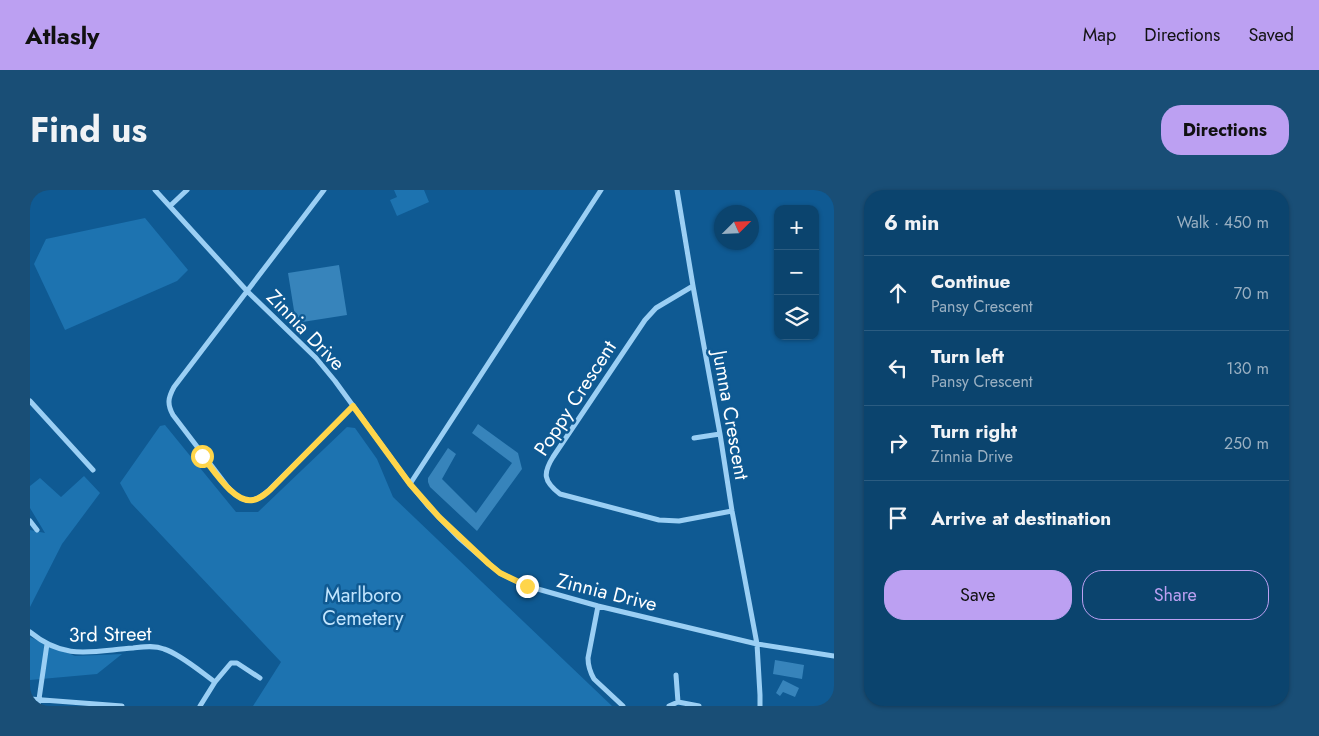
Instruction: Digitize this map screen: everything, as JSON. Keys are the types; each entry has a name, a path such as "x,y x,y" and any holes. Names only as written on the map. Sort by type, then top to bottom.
{"street":[{"name":"Zinnia Drive","path":"155,190 247,291 316,358 428,506 458,537 500,573 527,586 598,606 758,644 834,656"},
{"path":"170,206 188,190"},
{"path":"324,190 174,387 168,401 173,416 202,456 233,493 248,501 257,500 261,497 353,406"},
{"path":"410,484 601,190"},
{"name":"Jumna Crescent","path":"677,190 732,511 758,644 760,706"},
{"name":"Poppy Crescent","path":"693,286 656,308 645,320 553,457 546,474 552,486 560,494 654,519 679,520 732,511"},
{"path":"30,401 93,470"},
{"path":"694,438 720,434"},
{"path":"30,522 37,530"},
{"path":"598,606 588,664 594,679 623,706"},
{"name":"3rd Street","path":"30,632 47,644 60,650 76,652 146,646 163,648 215,682"},
{"path":"39,703 47,644"},
{"path":"200,706 215,682 233,662 260,678"},
{"path":"676,675 678,702"},
{"path":"30,699 39,703 122,706"},
{"path":"668,706 678,702 699,706"}],"green space":[{"path":"394,190 424,190 429,202 397,216 390,200 397,197"},
{"path":"145,218 188,270 177,281 65,330 34,264 46,239"},
{"name":"Marlboro Cemetery","path":"165,425 236,512 258,512 347,427 355,428 377,459 393,497 612,706 253,706 281,662 131,503 120,483 160,426"},
{"path":"84,476 100,493 62,544 30,607 30,530 45,533 30,508 30,486 40,478 61,497"},
{"path":"30,637 75,656 122,654 97,674 30,680"}],"building":[{"path":"339,265 347,315 296,323 288,273"},
{"path":"478,424 518,453 522,469 477,531 430,487 428,478 448,448 456,454 442,479 476,513 512,463 472,433"},
{"path":"775,660 804,665 802,679 773,674"},
{"path":"783,680 799,688 795,697 783,692 780,696 776,693"}],"route":[{"path":"202,456 237,497 248,501 257,500 270,490 353,406 410,484 458,537 500,573 527,586"}]}
